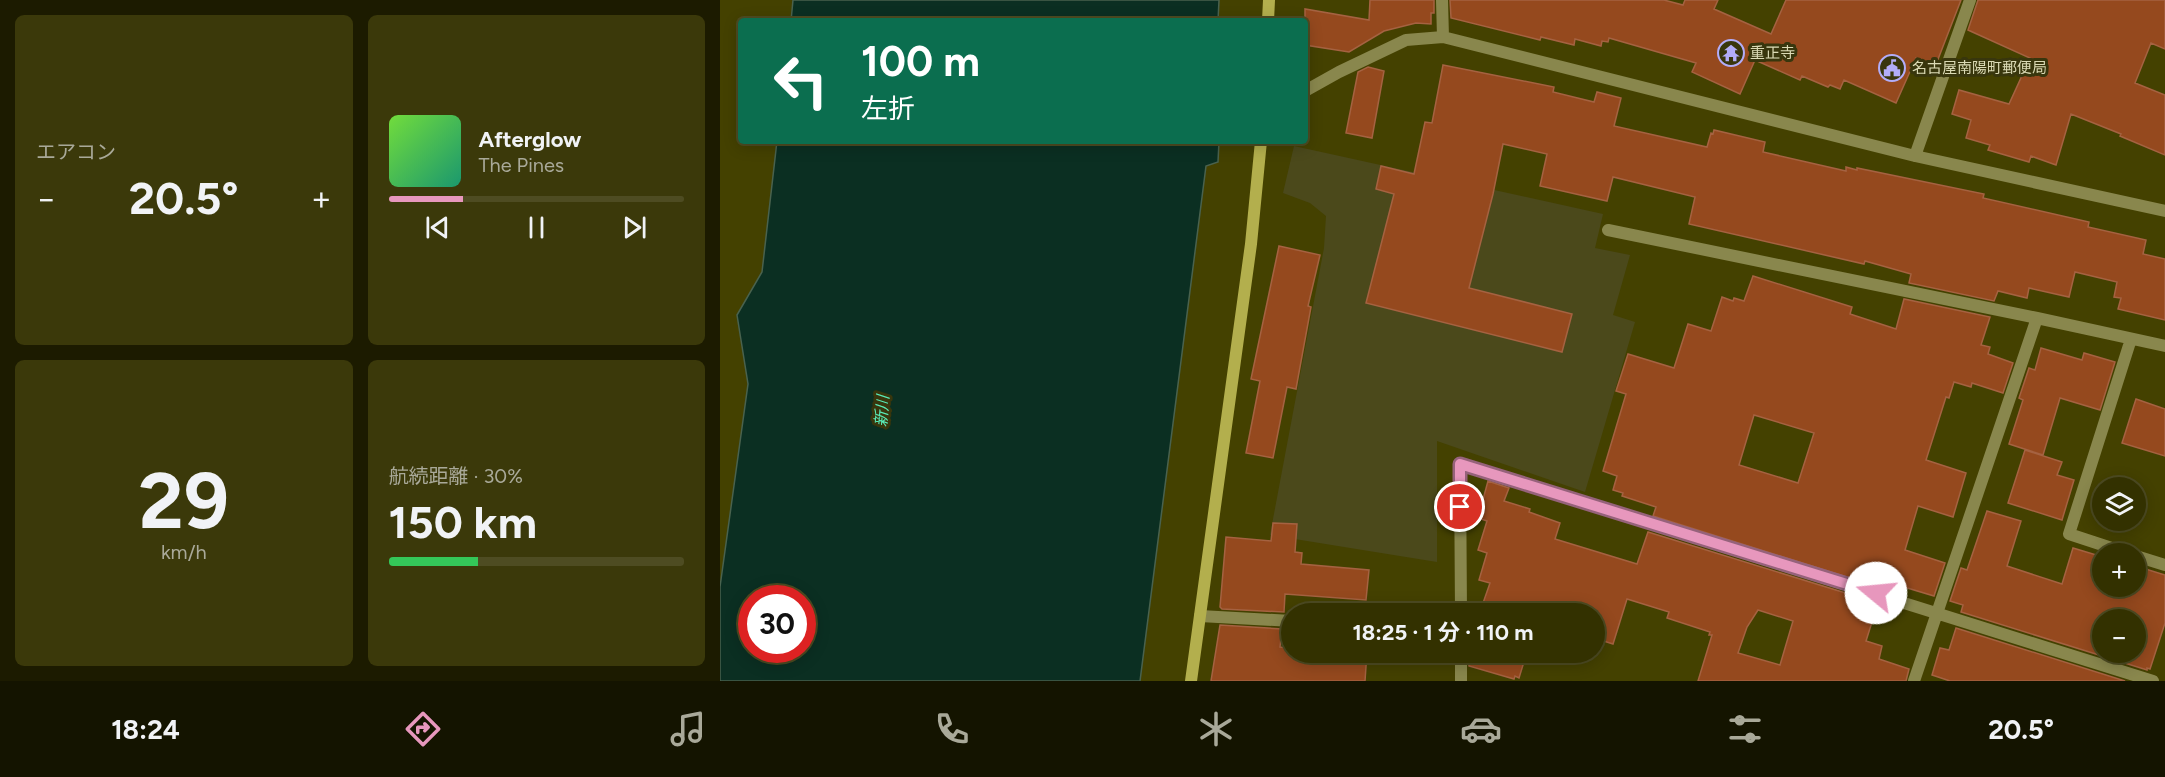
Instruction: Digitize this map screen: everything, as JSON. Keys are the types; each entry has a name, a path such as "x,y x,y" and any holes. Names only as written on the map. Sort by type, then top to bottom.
{"street":[{"path":"1268,18 1269,0"},
{"path":"1442,0 1443,37"},
{"path":"1915,156 1970,0"},
{"path":"1308,89 1406,40 1443,37 1915,156 2165,211"},
{"path":"1191,681 1251,244 1261,144"},
{"path":"1608,230 2165,346"},
{"path":"1914,681 2037,318"},
{"path":"2096,543 2069,534 2131,339"},
{"path":"1461,603 1460,464 2153,681"},
{"path":"2146,559 2165,565"},
{"path":"1200,616 1281,620"},
{"path":"1461,663 1461,681"}],"shaded area":[{"path":"1294,146 1603,214 1595,248 1630,255 1613,315 1635,322 1585,492 1437,441 1437,562 1270,535 1324,248 1326,216 1310,203 1283,193"}],"water":[{"path":"793,0 1219,0 1218,18 791,18"},
{"name":"新川","path":"777,144 1219,144 1218,162 1206,166 1140,681 720,681 720,587 748,384 737,315 762,272"}],"building":[{"path":"1370,0 1434,0 1431,24 1416,23 1384,31 1349,52 1308,45 1308,18 1305,18 1305,9 1369,20"},
{"path":"1450,0 1664,0 1683,5 1685,0 1718,0 1714,9 1771,34 1786,0 1961,0 1935,67 1916,58 1896,103 1844,80 1840,89 1830,85 1828,87 1802,76 1800,80 1755,60 1740,94 1692,72 1696,63 1609,38 1608,42 1602,41 1601,46 1575,39 1574,45 1541,37 1540,40 1451,18"},
{"path":"1978,0 2165,0 2165,49 2151,43 2135,83 2165,95 2165,155 2071,114 2056,165 2031,156 2029,162 1988,150 1990,145 1966,138 1971,120 1952,114 1959,90 2009,104 2030,58 1968,30"},
{"path":"1443,65 1554,87 1553,92 1594,102 1597,92 1621,98 1614,126 1707,147 1714,130 1765,142 1763,152 1846,171 1846,167 1857,170 1857,168 1984,194 1983,198 2089,222 2088,227 2146,240 2143,254 2165,259 2165,320 2118,309 2121,298 2114,297 2117,282 2075,272 2069,297 2029,288 2027,298 1998,291 1994,301 1909,283 1911,274 1865,261 1864,264 1689,224 1695,197 1613,177 1607,201 1540,186 1547,154 1503,144 1469,288 1572,314 1562,352 1366,303 1394,194 1376,189 1381,166 1414,174 1425,122 1432,123"},
{"path":"1368,67 1384,71 1372,138 1346,133 1358,72"},
{"path":"1279,246 1320,255 1308,306 1311,307 1296,389 1287,387 1273,458 1246,453 1260,381 1251,379"},
{"path":"1753,276 1852,307 1850,314 1896,329 1904,299 1990,317 1981,345 1990,347 1988,354 2013,363 2003,393 1972,383 1971,387 1954,382 1949,398 1946,397 1926,460 1966,473 1953,517 1918,506 1905,550 1945,563 1934,596 1884,581 1882,588 1653,516 1656,507 1622,496 1623,493 1613,490 1617,476 1603,471 1626,394 1616,391 1628,354 1674,368 1688,324 1711,331 1722,297 1733,301 1734,298 1744,301","holes":["1754,415 1814,433 1798,483 1739,465"]},
{"path":"2041,348 2082,360 2084,353 2115,362 2100,410 2060,398 2043,455 2009,444 2023,400 2019,398 2029,368 2035,370"},
{"path":"2136,399 2165,409 2165,456 2122,443"},
{"path":"2025,450 2062,462 2057,475 2074,480 2062,520 2008,503"},
{"path":"1488,481 1509,488 1504,501 1530,509 1529,512 1560,523 1555,539 1637,564 1648,532 1878,603 1866,641 1882,646 1879,659 1909,669 1906,681 1698,681 1712,635 1709,635 1710,632 1667,618 1669,612 1627,599 1613,644 1605,641 1605,603 1483,603 1490,583 1479,580 1487,553 1478,550 1487,521 1478,518","holes":["1758,610 1793,621 1780,665 1738,653 1747,627"]},
{"path":"1987,511 2021,521 2007,566 2062,584 2073,548 2092,554 2092,597 2146,597 2146,569 2165,575 2165,623 2150,669 2125,663 2146,663 2146,609 2092,609 2092,653 1961,612 1963,605 1950,601 1961,568 1967,570"},
{"path":"1273,523 1297,524 1295,552 1302,553 1301,564 1369,570 1366,600 1285,594 1284,603 1281,603 1281,612 1222,609 1220,607 1226,537 1271,541"},
{"path":"1220,625 1281,629 1281,663 1366,663 1365,681 1211,681"},
{"path":"1956,628 2125,681 1950,681 1932,675 1940,648 1949,650"},
{"path":"1469,663 1524,663 1519,678 1515,676 1514,679 1469,666"}],"place":[{"name":"重正寺","path":"1731,53"},
{"name":"名古屋南陽町郵便局","path":"1892,68"}],"route":[{"path":"1460,507 1460,464 1876,593"}]}
